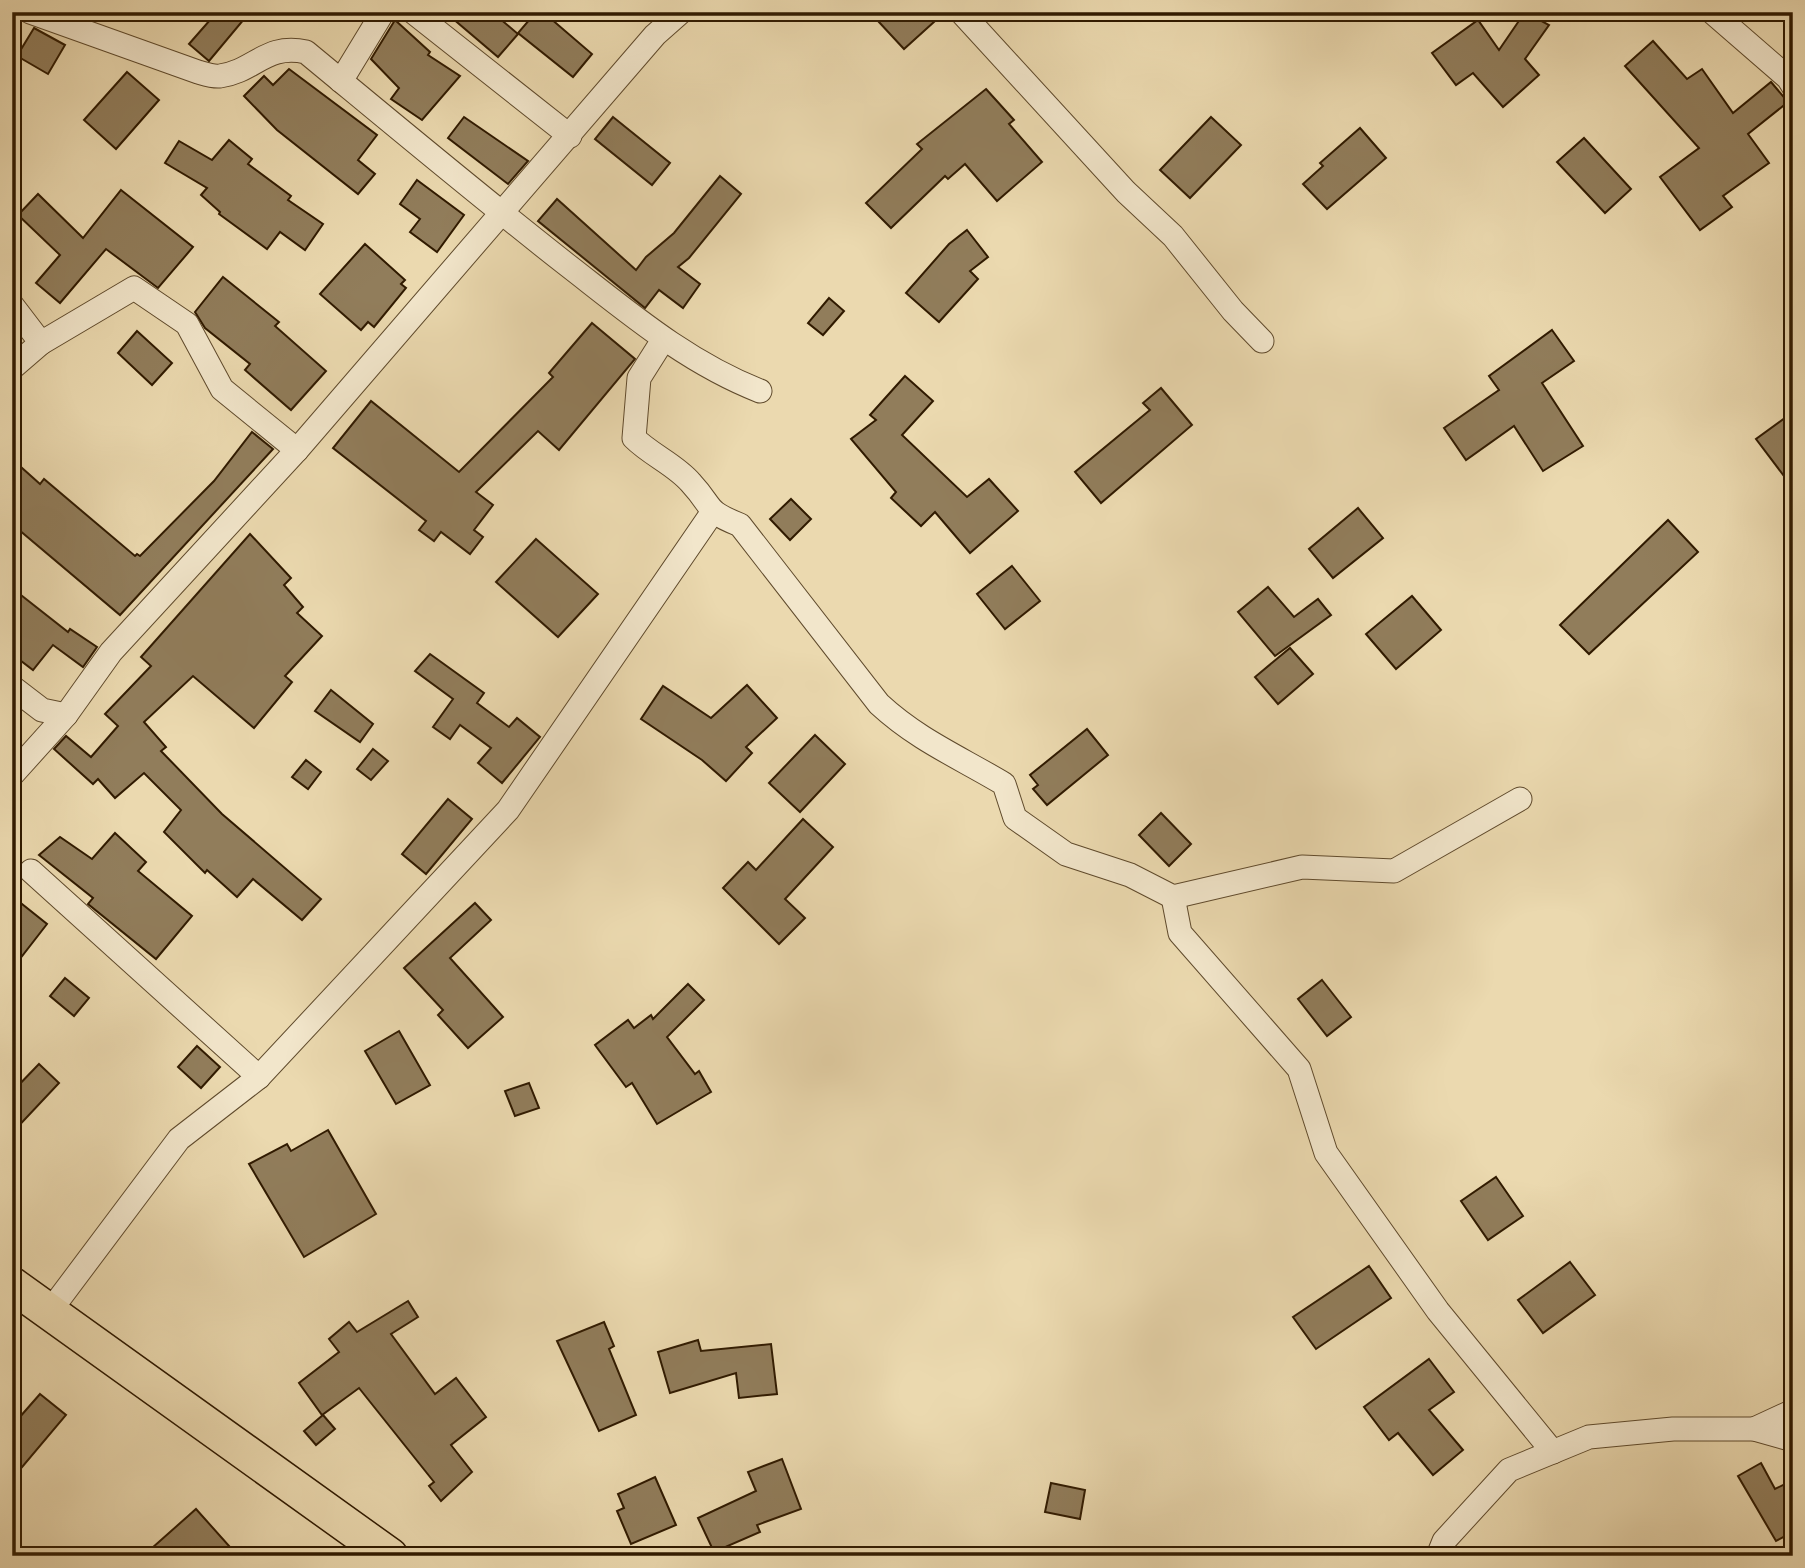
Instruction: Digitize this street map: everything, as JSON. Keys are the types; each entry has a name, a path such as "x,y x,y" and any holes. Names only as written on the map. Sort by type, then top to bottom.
{"main road":[{"path":"12,1285 390,1556"}],"street":[{"path":"30,12 198,72 219,76 272,51 292,49 306,52 502,214 663,340 712,371 760,391"},
{"path":"341,81 383,12"},
{"path":"413,12 570,136"},
{"path":"12,775 66,715 111,652 297,450 655,35 681,12"},
{"path":"961,12 1126,191 1173,236 1233,311 1262,341"},
{"path":"1712,12 1741,34 1788,78 1793,86"},
{"path":"12,368 41,343 134,288 187,324 222,389 297,450"},
{"path":"12,305 41,343"},
{"path":"663,340 639,378 634,438 649,453 691,482 712,513 740,525 879,704 905,728 1004,784 1015,818 1066,854 1130,875 1173,897 1302,867 1394,871 1521,799"},
{"path":"50,1311 179,1139 259,1077 508,810 712,513"},
{"path":"12,687 42,710 66,715"},
{"path":"31,871 259,1077"},
{"path":"1173,897 1180,933 1299,1069 1326,1153 1438,1311 1553,1452"},
{"path":"1754,1429 1793,1411"},
{"path":"1438,1556 1444,1541 1509,1470 1589,1437 1673,1429 1754,1429 1793,1440"}],"building":[{"path":"217,12 250,12 209,61 189,44"},
{"path":"445,12 492,12 518,34 498,57"},
{"path":"536,12 543,12 592,54 573,77 518,33"},
{"path":"888,12 945,12 904,49 878,21"},
{"path":"1525,12 1549,25 1525,59 1539,75 1503,107 1473,73 1456,85 1432,53 1478,20 1499,50"},
{"path":"395,20 430,52 428,55 460,76 422,120 391,99 399,88 371,59"},
{"path":"34,28 65,45 48,74 17,56"},
{"path":"1653,41 1687,79 1702,69 1733,113 1771,82 1788,102 1748,134 1769,163 1723,196 1732,207 1700,230 1660,177 1699,148 1625,66"},
{"path":"289,69 377,135 358,160 375,174 358,194 277,130 244,96 264,76 273,85"},
{"path":"127,72 159,100 116,149 84,120"},
{"path":"986,89 1014,120 1009,124 1042,162 997,201 965,164 948,179 945,176 891,228 866,203 922,149 917,144"},
{"path":"464,117 528,161 508,184 448,138"},
{"path":"613,117 670,163 652,185 595,139"},
{"path":"1211,117 1241,145 1190,198 1160,170"},
{"path":"1360,128 1386,158 1327,209 1303,184 1323,166 1320,163"},
{"path":"1584,138 1631,189 1605,213 1557,162"},
{"path":"229,140 252,159 248,164 291,196 288,200 323,224 305,250 280,232 267,249 219,214 220,212 201,195 207,188 165,163 179,141 212,160"},
{"path":"720,176 741,194 689,258 678,267 700,284 683,308 659,290 645,308 538,221 557,199 636,270 646,257 674,233"},
{"path":"417,180 464,215 437,252 410,232 420,219 400,204"},
{"path":"121,190 193,247 158,288 106,249 60,303 36,283 60,255 18,215 38,194 83,238"},
{"path":"967,230 988,257 970,271 978,279 939,322 906,293 949,244"},
{"path":"365,244 405,280 401,284 406,288 374,327 368,322 361,330 320,294"},
{"path":"223,277 279,322 275,326 326,371 291,410 245,370 250,364 205,328 195,312"},
{"path":"829,298 844,311 823,335 808,323"},
{"path":"592,323 635,359 559,450 538,431 476,492 493,505 474,530 483,537 470,554 441,532 434,541 419,530 426,521 333,448 371,401 459,472 553,377 549,373"},
{"path":"1552,330 1574,361 1542,383 1583,446 1543,471 1514,426 1466,460 1444,428 1499,390 1489,376"},
{"path":"137,331 172,363 152,385 118,353"},
{"path":"905,376 933,401 902,435 967,497 989,479 1018,511 970,553 935,512 921,526 891,498 896,492 851,439 876,420 870,415"},
{"path":"1161,388 1192,425 1101,503 1075,472 1150,410 1143,403"},
{"path":"1793,412 1793,488 1756,439"},
{"path":"252,432 273,449 120,615 12,524 12,459 40,484 44,479 135,556 140,556 214,481"},
{"path":"791,499 811,519 790,540 770,519"},
{"path":"1358,508 1383,538 1333,578 1309,549"},
{"path":"1668,520 1698,552 1589,654 1560,625"},
{"path":"250,534 291,578 284,585 303,607 297,613 322,636 285,676 292,682 254,728 193,676 144,722 166,747 161,751 222,814 321,899 302,920 253,879 237,897 207,870 205,873 164,832 181,810 144,773 115,798 98,779 93,784 54,749 66,736 91,757 118,726 105,714 151,666 141,657"},
{"path":"536,539 598,594 558,637 496,582"},
{"path":"1012,566 1040,601 1005,629 977,594"},
{"path":"1268,587 1294,617 1318,599 1331,615 1275,656 1238,612"},
{"path":"12,588 68,632 70,629 97,647 83,667 53,645 33,670 12,654"},
{"path":"1412,596 1441,630 1396,669 1366,634"},
{"path":"1290,648 1313,674 1278,704 1255,677"},
{"path":"430,654 484,693 477,703 509,727 517,718 540,737 502,783 478,763 491,748 460,725 450,739 433,727 453,699 415,671"},
{"path":"747,685 777,718 746,747 752,753 726,781 702,760 641,719 663,686 711,718"},
{"path":"331,690 373,724 360,742 315,711"},
{"path":"1087,729 1108,755 1047,805 1033,789 1038,785 1030,775"},
{"path":"815,735 845,764 800,812 769,783"},
{"path":"373,749 388,761 371,780 357,769"},
{"path":"306,760 321,772 308,789 292,777"},
{"path":"448,799 472,819 426,874 402,854"},
{"path":"1161,813 1191,844 1169,866 1139,835"},
{"path":"803,819 833,847 785,899 805,918 779,944 723,888 748,862 756,870"},
{"path":"115,833 146,862 138,871 192,916 156,959 88,904 93,898 39,855 60,837 92,859"},
{"path":"12,896 47,924 12,969"},
{"path":"475,903 491,920 450,958 503,1017 468,1048 438,1015 443,1010 404,968"},
{"path":"65,978 89,998 74,1016 50,996"},
{"path":"1322,980 1351,1017 1327,1036 1298,999"},
{"path":"688,984 704,1000 667,1037 695,1074 699,1071 711,1092 657,1124 632,1083 626,1087 595,1045 628,1020 634,1028 651,1015 653,1019"},
{"path":"399,1031 430,1085 396,1104 365,1051"},
{"path":"197,1046 220,1067 201,1088 178,1067"},
{"path":"39,1064 59,1083 12,1133 12,1092"},
{"path":"529,1083 539,1108 515,1116 505,1091"},
{"path":"328,1130 376,1214 304,1257 249,1164 287,1144 291,1151"},
{"path":"1496,1177 1523,1216 1488,1240 1461,1201"},
{"path":"1570,1262 1595,1295 1543,1333 1518,1300"},
{"path":"1369,1266 1391,1298 1316,1349 1293,1317"},
{"path":"408,1301 418,1317 391,1334 435,1394 456,1378 486,1417 451,1445 472,1472 441,1501 429,1486 434,1482 359,1388 322,1415 299,1383 339,1352 329,1339 349,1322 357,1332"},
{"path":"604,1322 614,1346 609,1349 636,1415 599,1431 557,1341"},
{"path":"698,1340 701,1351 771,1344 777,1394 739,1398 736,1373 670,1393 658,1352"},
{"path":"1429,1359 1454,1392 1429,1410 1463,1450 1433,1475 1398,1433 1389,1440 1364,1407"},
{"path":"40,1394 66,1415 12,1479 12,1426"},
{"path":"323,1415 335,1429 316,1445 304,1431"},
{"path":"782,1459 801,1509 757,1525 760,1532 714,1552 698,1518 756,1491 748,1472"},
{"path":"1761,1463 1775,1489 1793,1480 1793,1532 1776,1541 1738,1476"},
{"path":"655,1477 676,1525 631,1544 617,1511 624,1508 618,1494"},
{"path":"1051,1483 1085,1490 1080,1519 1045,1512"},
{"path":"196,1509 238,1556 143,1556"}]}
